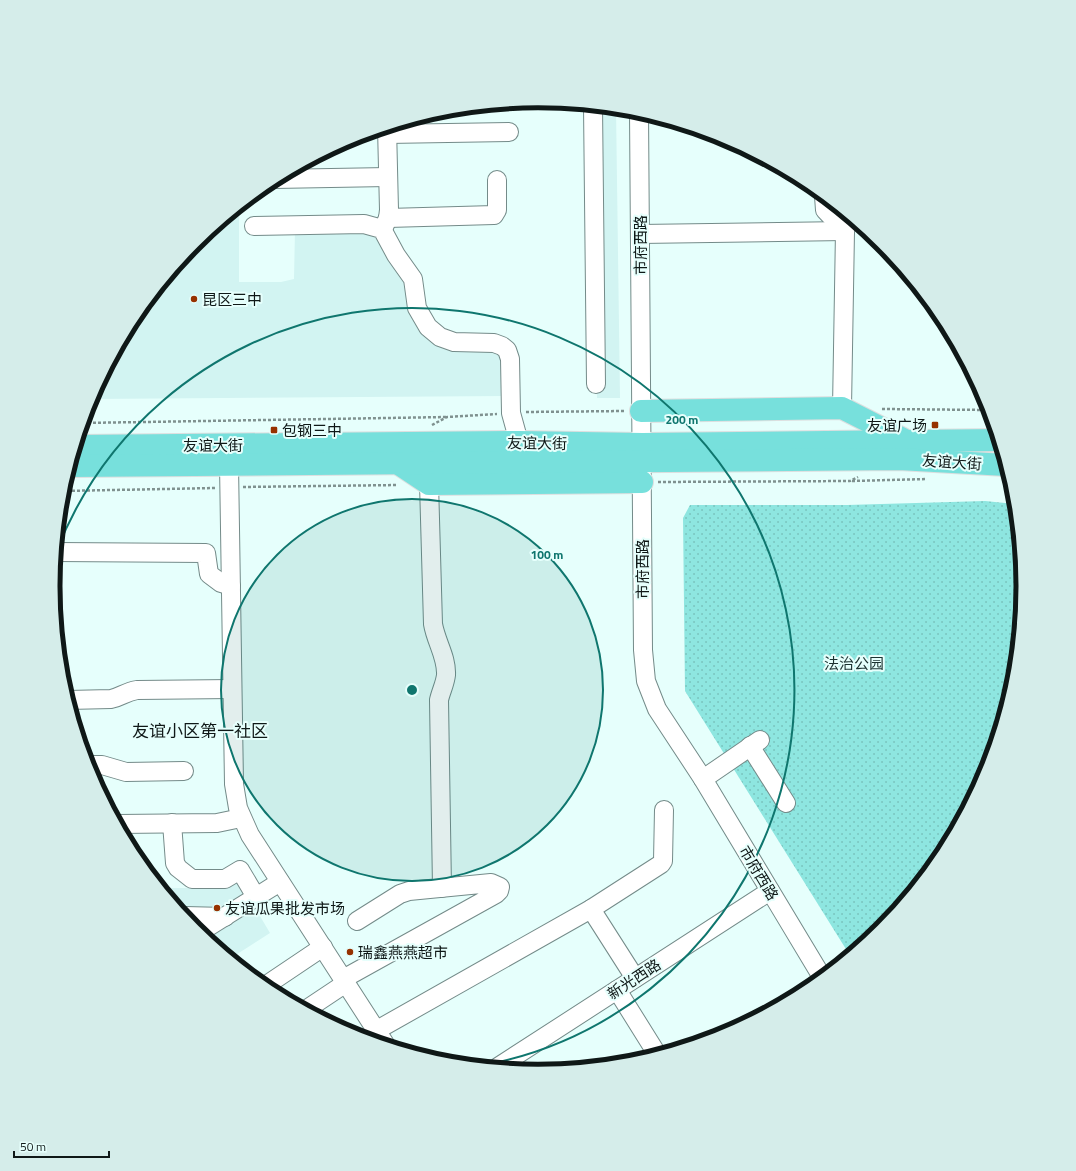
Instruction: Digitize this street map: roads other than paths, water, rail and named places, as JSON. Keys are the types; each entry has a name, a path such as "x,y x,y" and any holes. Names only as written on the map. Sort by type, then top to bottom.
{"main road":[{"path":"641,411 842,408 906,441"},
{"name":"友谊大街","path":"81,446 519,442 642,463 906,441 993,440"},
{"name":"友谊大街","path":"75,466 642,463 899,459 1001,465"},
{"path":"398,464 429,484 642,463"}],"street":[{"path":"593,111 596,384"},
{"name":"市府西路","path":"639,119 643,650 646,681 652,700 664,721 703,779 819,972"},
{"path":"391,131 509,132"},
{"path":"387,132 388,177 385,224 396,255 413,279 417,308 428,327 440,337 454,342 494,343 507,350 510,359 511,412 519,442"},
{"path":"286,180 388,177"},
{"path":"254,226 385,224 494,215 497,210 498,180"},
{"path":"824,203 825,210 848,224"},
{"path":"640,234 848,224"},
{"path":"842,408 848,224"},
{"path":"229,465 235,796 241,818 250,835 345,981 375,1034"},
{"path":"429,484 432,619 435,636 443,656 446,670 446,680 439,700 442,888"},
{"path":"61,552 206,553 209,574 221,583 231,586"},
{"path":"74,700 111,699 117,698 125,692 137,690 232,689"},
{"path":"703,779 755,743 786,803"},
{"path":"95,764 102,765 126,772 184,771"},
{"path":"375,1035 591,909 661,864 663,861 664,810"},
{"path":"124,824 221,823 241,818"},
{"path":"172,824 175,863 178,868 192,878 222,880 240,870 256,897"},
{"path":"206,929 280,882"},
{"path":"311,1006 345,981 496,894 500,889 497,884 491,883 400,894 357,921"},
{"name":"新光西路","path":"505,1062 770,891"},
{"path":"591,909 635,978"},
{"path":"194,916 225,917"},
{"path":"271,982 323,947"},
{"path":"617,990 654,1049"}],"place":[{"name":"昆区三中","path":"194,299"},
{"name":"友谊广场","path":"935,425"},
{"name":"包钢三中","path":"274,430"},
{"name":"友谊瓜果批发市场","path":"217,908"},
{"name":"瑞鑫燕燕超市","path":"350,952"}],"district":[{"name":"友谊小区第一社区","path":"200,731"}],"park label":[{"name":"法治公园","path":"854,663"}]}
